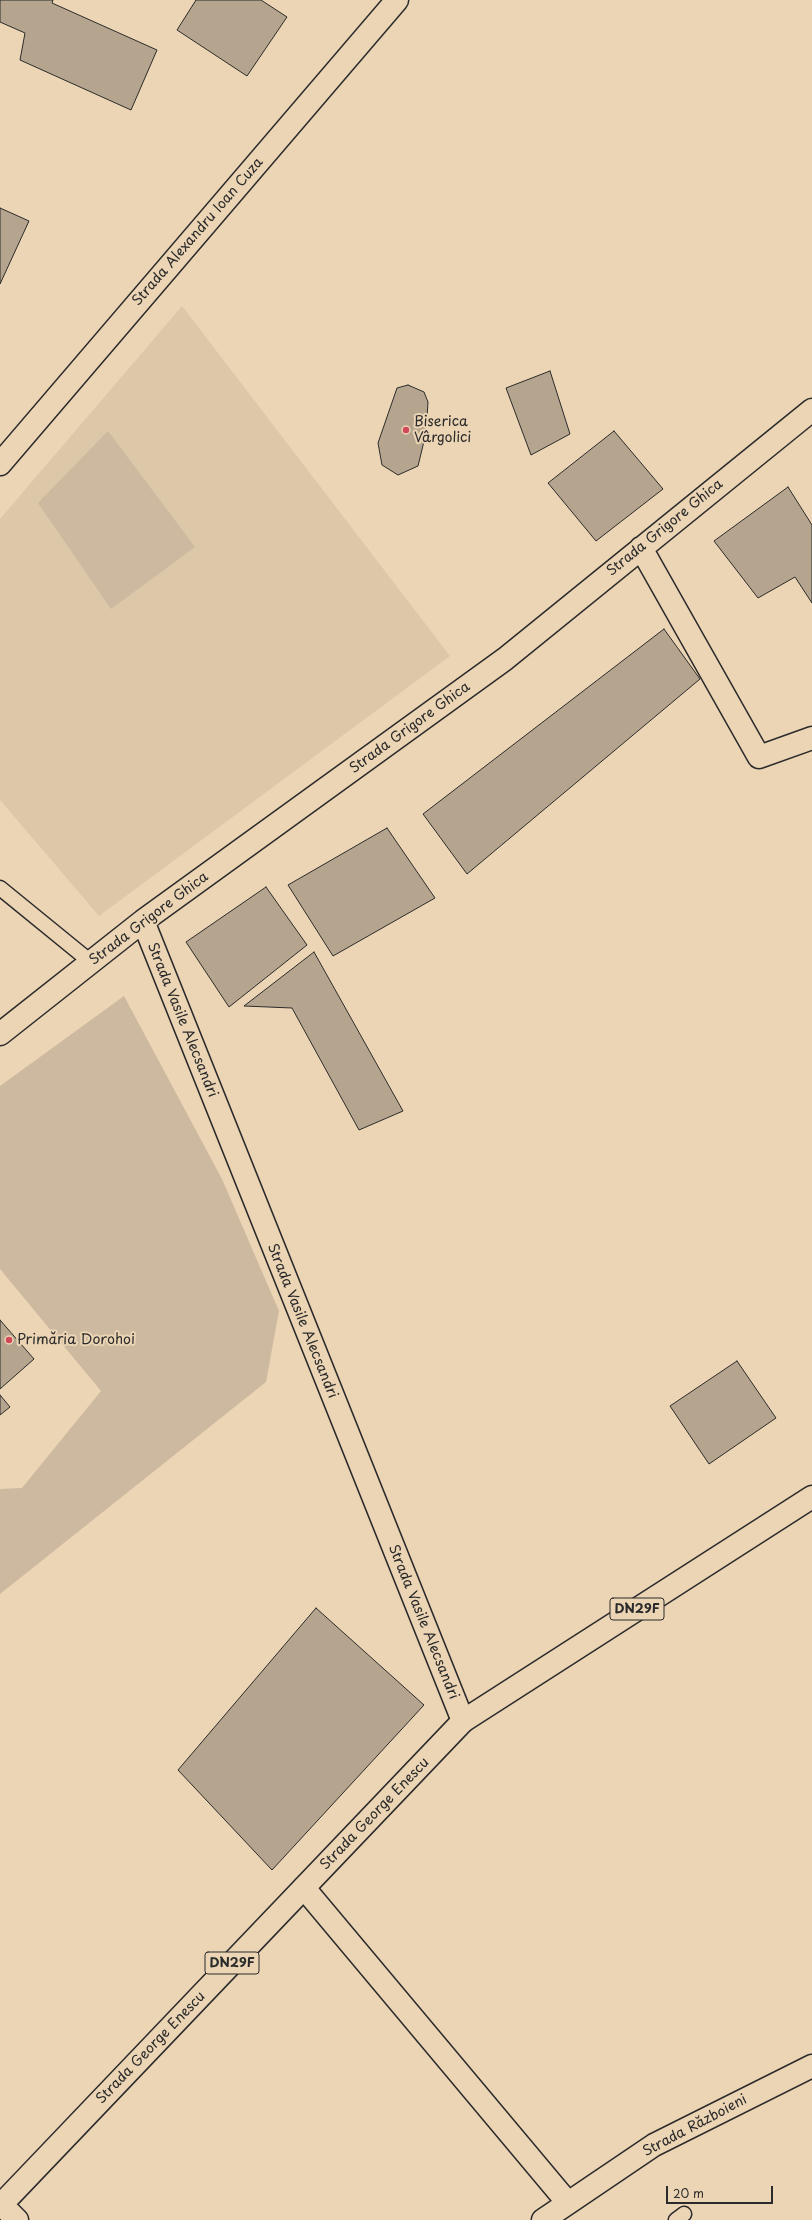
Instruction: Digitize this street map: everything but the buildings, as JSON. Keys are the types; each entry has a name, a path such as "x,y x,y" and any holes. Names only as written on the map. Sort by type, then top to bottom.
{"street":[{"name":"Strada Alexandru Ioan Cuza","path":"0,464 397,0"},
{"name":"Strada Grigore Ghica","path":"0,1034 143,921 505,659 812,410"},
{"path":"641,548 760,757 812,738"},
{"name":"Strada Vasile Alecsandri","path":"143,921 463,1721"},
{"name":"Strada George Enescu","path":"1,2204 463,1721 812,1497"},
{"path":"304,1888 568,2203"},
{"name":"Strada Războieni","path":"543,2220 654,2145 812,2066"},
{"name":"DN29F","path":"1,2204 17,2220"}],"lane":[{"path":"0,888 92,962"}],"shaded area":[{"path":"182,306 450,656 99,916 0,800 0,519"},
{"path":"108,431 195,547 111,609 38,503"},
{"path":"124,996 222,1179 279,1311 266,1382 0,1594 0,1489 22,1488 101,1391 0,1269 0,1086"}],"place":[{"name":"Biserica Vârgolici","path":"406,430"},
{"name":"Primăria Dorohoi","path":"9,1340"}]}
